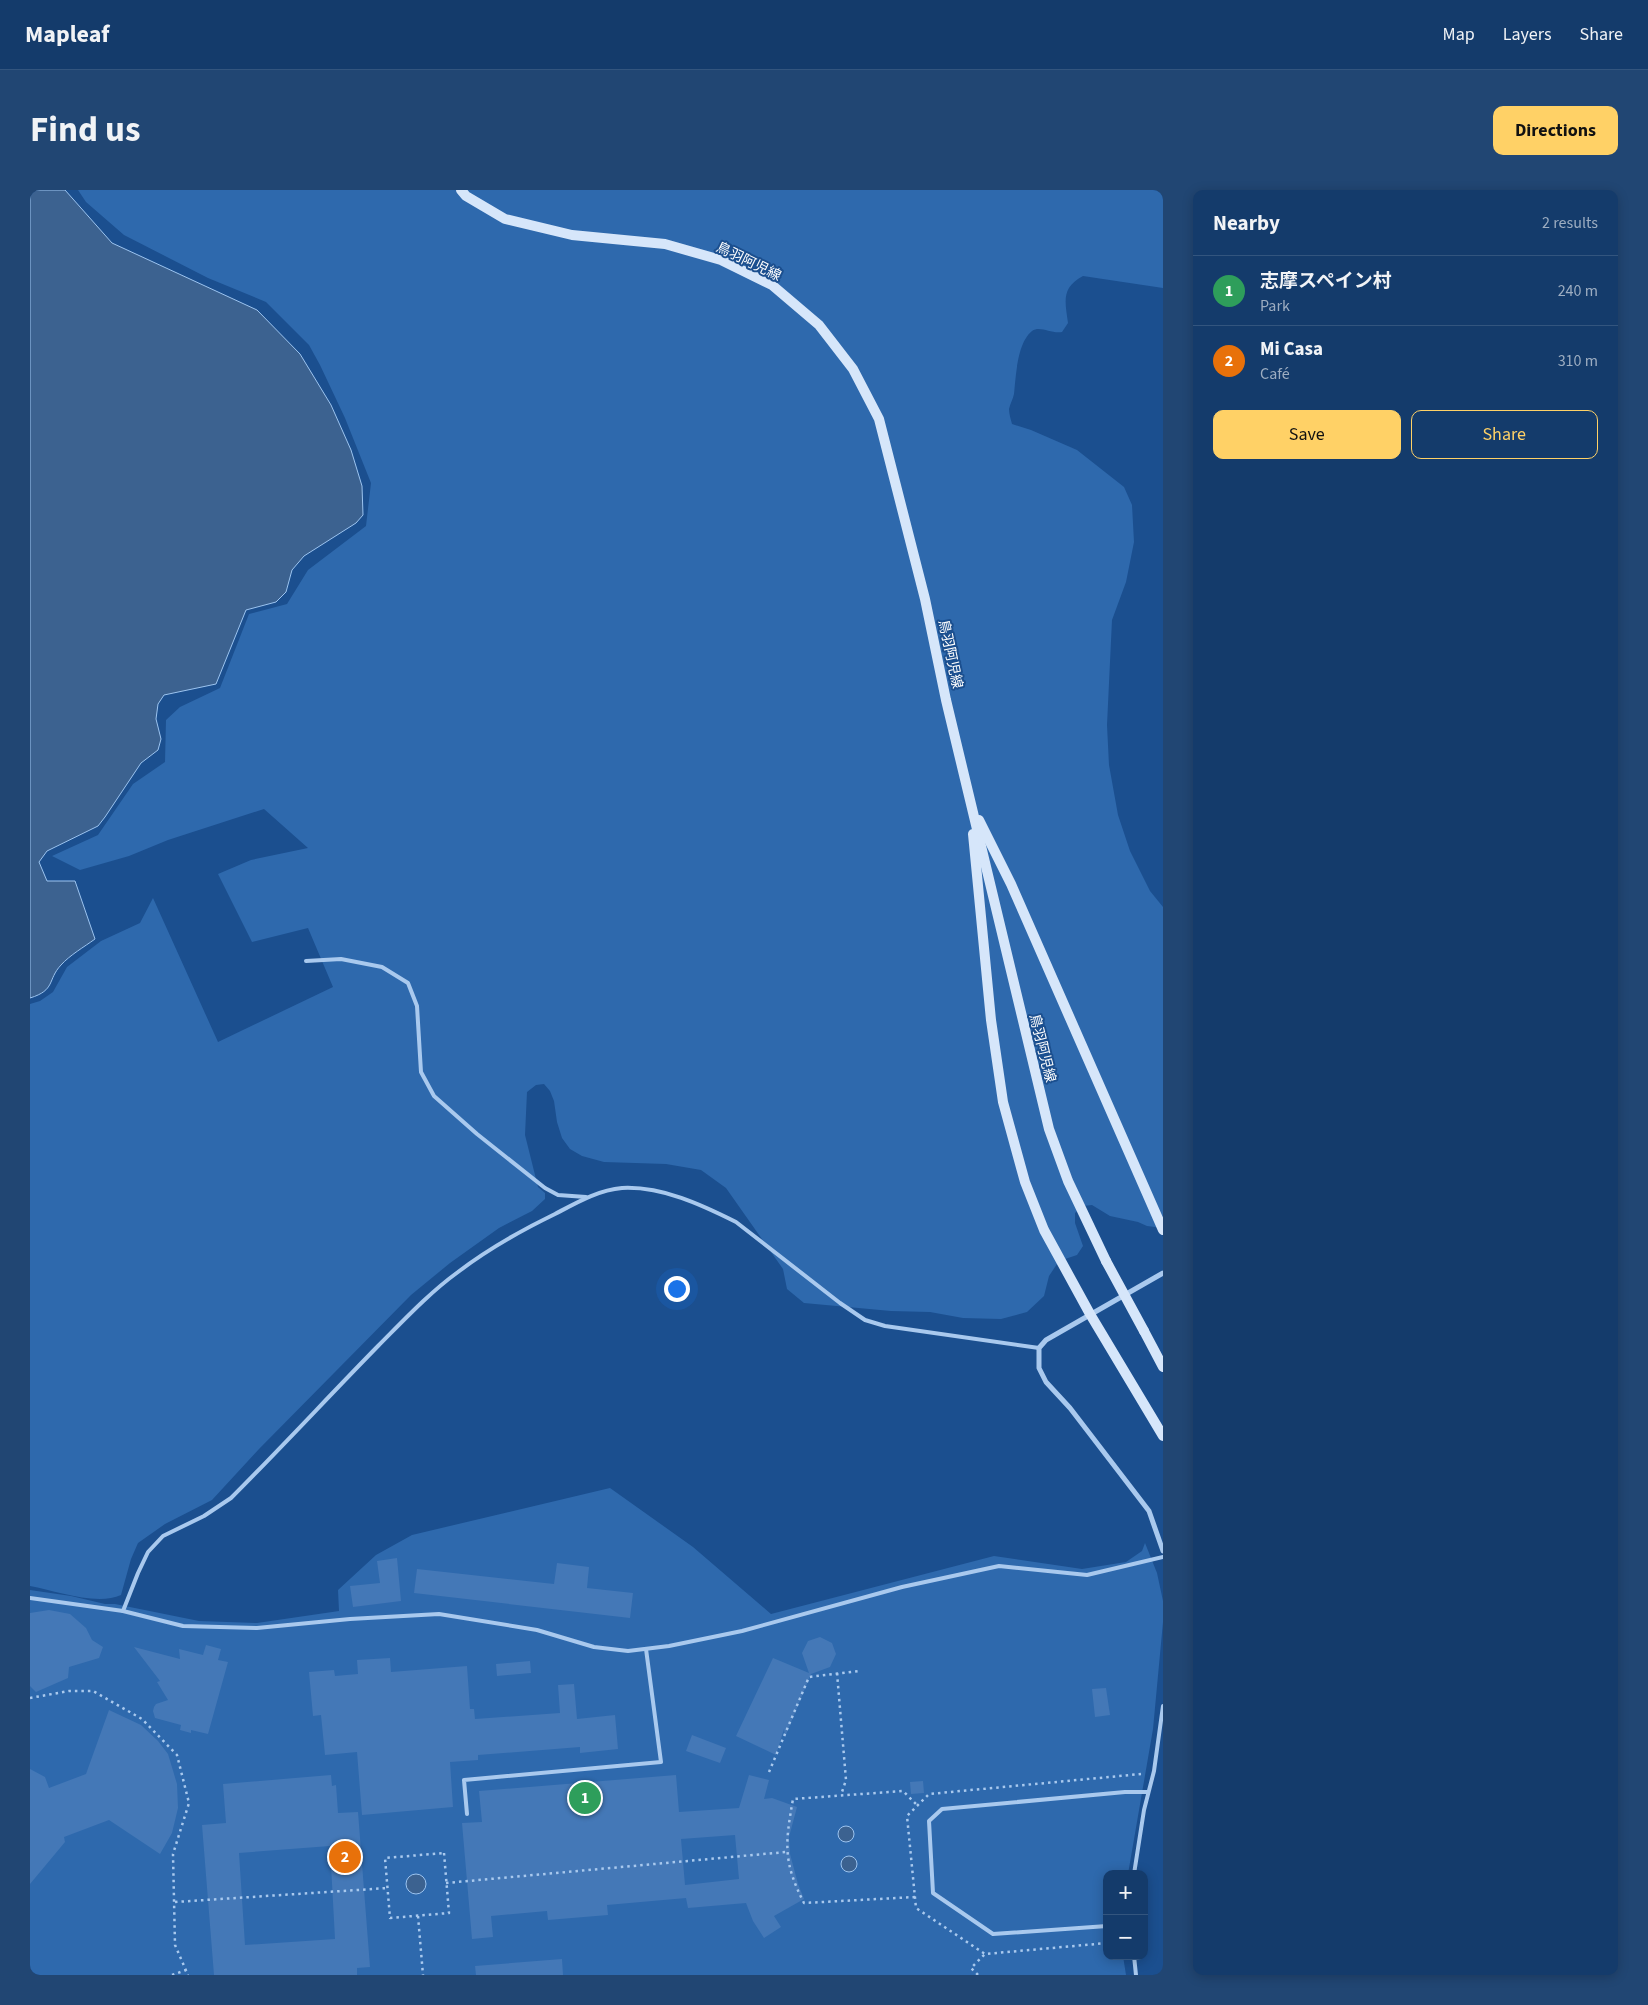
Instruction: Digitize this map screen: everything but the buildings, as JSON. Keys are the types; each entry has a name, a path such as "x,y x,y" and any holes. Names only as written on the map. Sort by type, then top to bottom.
{"main road":[{"name":"鳥羽阿児線","path":"461,190 466,196 505,219 572,235 665,244 721,260 772,285 819,325 853,370 878,419 926,599 946,700 1049,1129 1068,1181 1106,1262 1163,1367"},
{"path":"971,803 1011,884 1163,1230"},
{"path":"971,803 991,1020 1003,1102 1025,1182 1044,1230 1090,1314 1163,1436"}],"street":[{"path":"1163,1273 1056,1333 1039,1348 1039,1368 1046,1382 1070,1408 1149,1511 1163,1551"}],"lane":[{"path":"306,961 341,959 382,966 408,984 417,1006 421,1072 434,1096 477,1134 544,1188 558,1195 588,1197"},
{"path":"123,1611 148,1552 163,1536 204,1516 230,1498 405,1319 458,1272 499,1245 588,1197 608,1190 623,1188 651,1191 685,1200 736,1222 840,1303 865,1320 885,1326 1039,1348"},
{"path":"30,1598 123,1611 183,1626 256,1628 350,1619 439,1614 537,1630 594,1647 628,1651 742,1631 902,1587 999,1566 1087,1575 1163,1557"},
{"path":"467,1814 464,1780 661,1762 646,1649"},
{"path":"1135,1870 1144,1810 1154,1770 1163,1706"},
{"path":"1103,1926 993,1934 932,1893 928,1821 942,1808 1125,1792 1148,1792"},
{"path":"1134,1960 1136,1975"}],"path":[{"path":"769,1772 809,1677 859,1671"},
{"path":"837,1673 846,1780 841,1795"},
{"path":"30,1698 69,1691 93,1691 142,1719 177,1755 188,1802 173,1854 176,1945 188,1975"},
{"path":"1103,1943 985,1954 916,1908 907,1816 929,1794 1141,1774"},
{"path":"916,1897 804,1903 796,1887 786,1852 793,1800 903,1790 917,1805"},
{"path":"446,1883 786,1852"},
{"path":"444,1853 448,1913 390,1918 388,1888 386,1858 444,1853"},
{"path":"174,1902 388,1888"},
{"path":"418,1916 423,1975"},
{"path":"978,1975 971,1968 985,1954"},
{"path":"172,1975 186,1970"}],"shaded area":[{"path":"30,190 65,190 112,243 257,310 300,354 331,405 351,450 362,486 363,515 356,523 304,556 292,570 286,592 276,602 246,610 216,684 164,695 158,704 156,719 161,739 158,750 141,763 98,826 47,851 39,862 47,881 75,881 95,939 61,965 44,992 30,998"},
{"path":"78,190 1163,190 1163,288 1083,276 1076,281 1071,285 1066,296 1068,323 1062,332 1035,329 1027,336 1023,343 1018,360 1014,394 1009,409 1012,424 1077,450 1124,487 1132,505 1134,542 1126,582 1112,620 1107,725 1109,765 1118,815 1130,851 1150,891 1163,907 1163,1228 1147,1226 1138,1222 1110,1216 1092,1205 1083,1206 1075,1213 1075,1223 1083,1246 1077,1255 1059,1261 1049,1276 1044,1296 1027,1312 1001,1319 963,1318 930,1312 891,1311 804,1303 787,1289 783,1269 726,1188 701,1170 666,1164 604,1162 582,1156 570,1149 562,1138 550,1091 544,1084 536,1085 527,1092 525,1135 538,1187 545,1193 545,1199 532,1211 499,1228 450,1263 411,1295 259,1449 212,1500 165,1524 138,1543 131,1559 121,1595 111,1598 89,1598 30,1586 30,1004 40,1001 53,992 67,967 101,941 140,923 153,898 218,1042 333,987 308,928 252,942 218,874 251,860 308,848 264,809 168,840 129,856 80,870 52,856 98,835 133,784 165,762 166,720 180,707 220,688 249,614 287,604 308,570 366,526 371,483 345,418 309,345 266,302 208,278 124,235 86,202"},
{"path":"610,1488 693,1547 771,1614 994,1556 1082,1569 1126,1562 1142,1551 1145,1543 1157,1573 1163,1601 1163,1622 1153,1729 1129,1870 1103,1870 1103,1960 1124,1960 1126,1975 30,1975 30,1590 71,1596 105,1604 115,1604 199,1621 257,1623 339,1611 338,1590 376,1555 412,1535"},
{"path":"843,1826 849,1826 854,1831 852,1840 843,1842 838,1837 838,1831"},
{"path":"846,1856 852,1856 857,1861 855,1870 846,1872 841,1867 841,1861"},
{"path":"416,1874 423,1877 426,1884 423,1891 416,1894 409,1891 406,1884 409,1877"}],"place":[{"name":"志摩スペイン村","path":"585,1798"},
{"name":"Mi Casa","path":"345,1857"}]}
